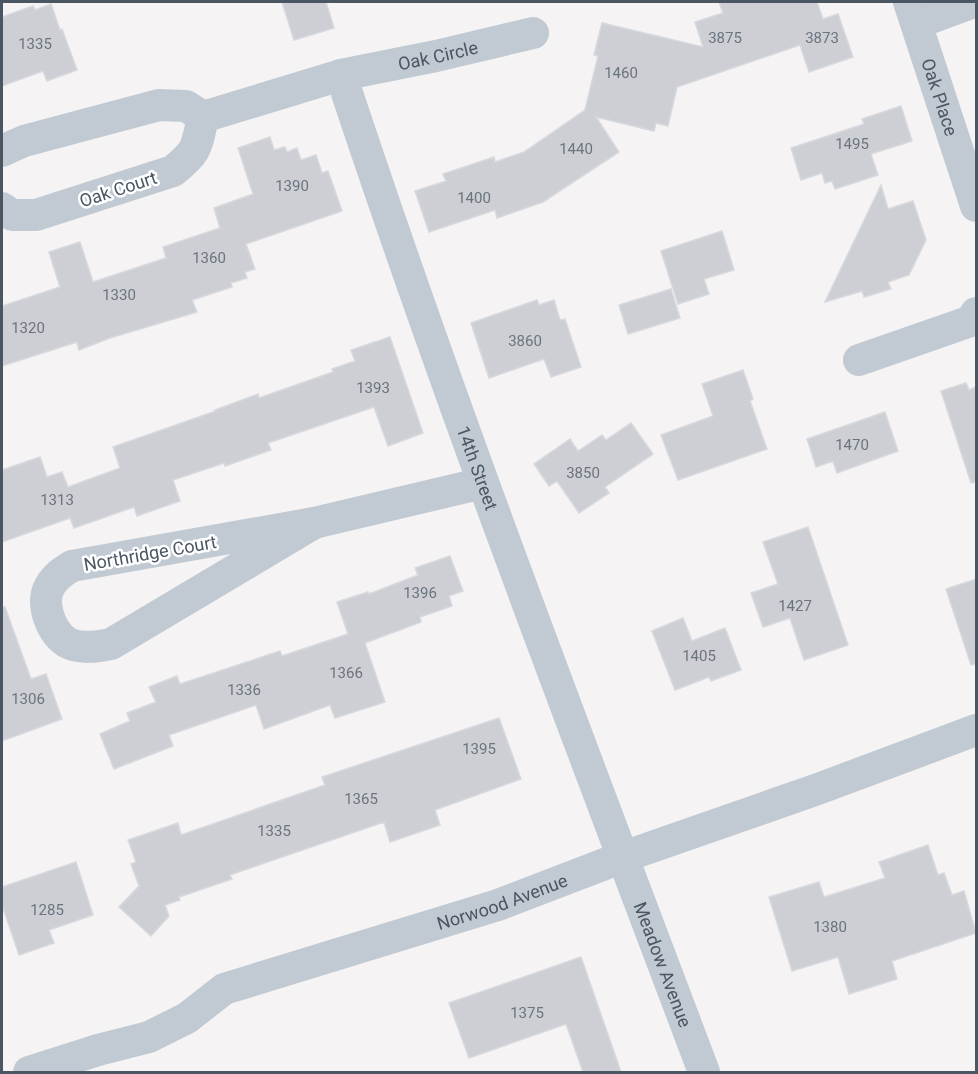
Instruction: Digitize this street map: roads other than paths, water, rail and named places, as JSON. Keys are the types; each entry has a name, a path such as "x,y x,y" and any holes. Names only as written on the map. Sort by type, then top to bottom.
{"street":[{"path":"913,12 974,2"},
{"name":"Oak Place","path":"913,12 976,206"},
{"name":"Oak Circle","path":"341,75 533,33"},
{"path":"2,151 24,141 159,105 186,106 203,117 341,75"},
{"name":"14th Street","path":"341,75 375,179 483,483 623,858"},
{"name":"Oak Court","path":"2,208 12,215 36,215 173,171 192,156 203,117"},
{"path":"859,360 971,321 976,313"},
{"name":"Northridge Court","path":"314,524 111,644 88,648 71,645 55,633 48,612 48,591 58,575 72,566 314,524 483,483"},
{"name":"Norwood Avenue","path":"29,1072 98,1050 149,1037 187,1018 224,989 498,905 976,730"},
{"name":"Meadow Avenue","path":"623,858 704,1072"}]}
